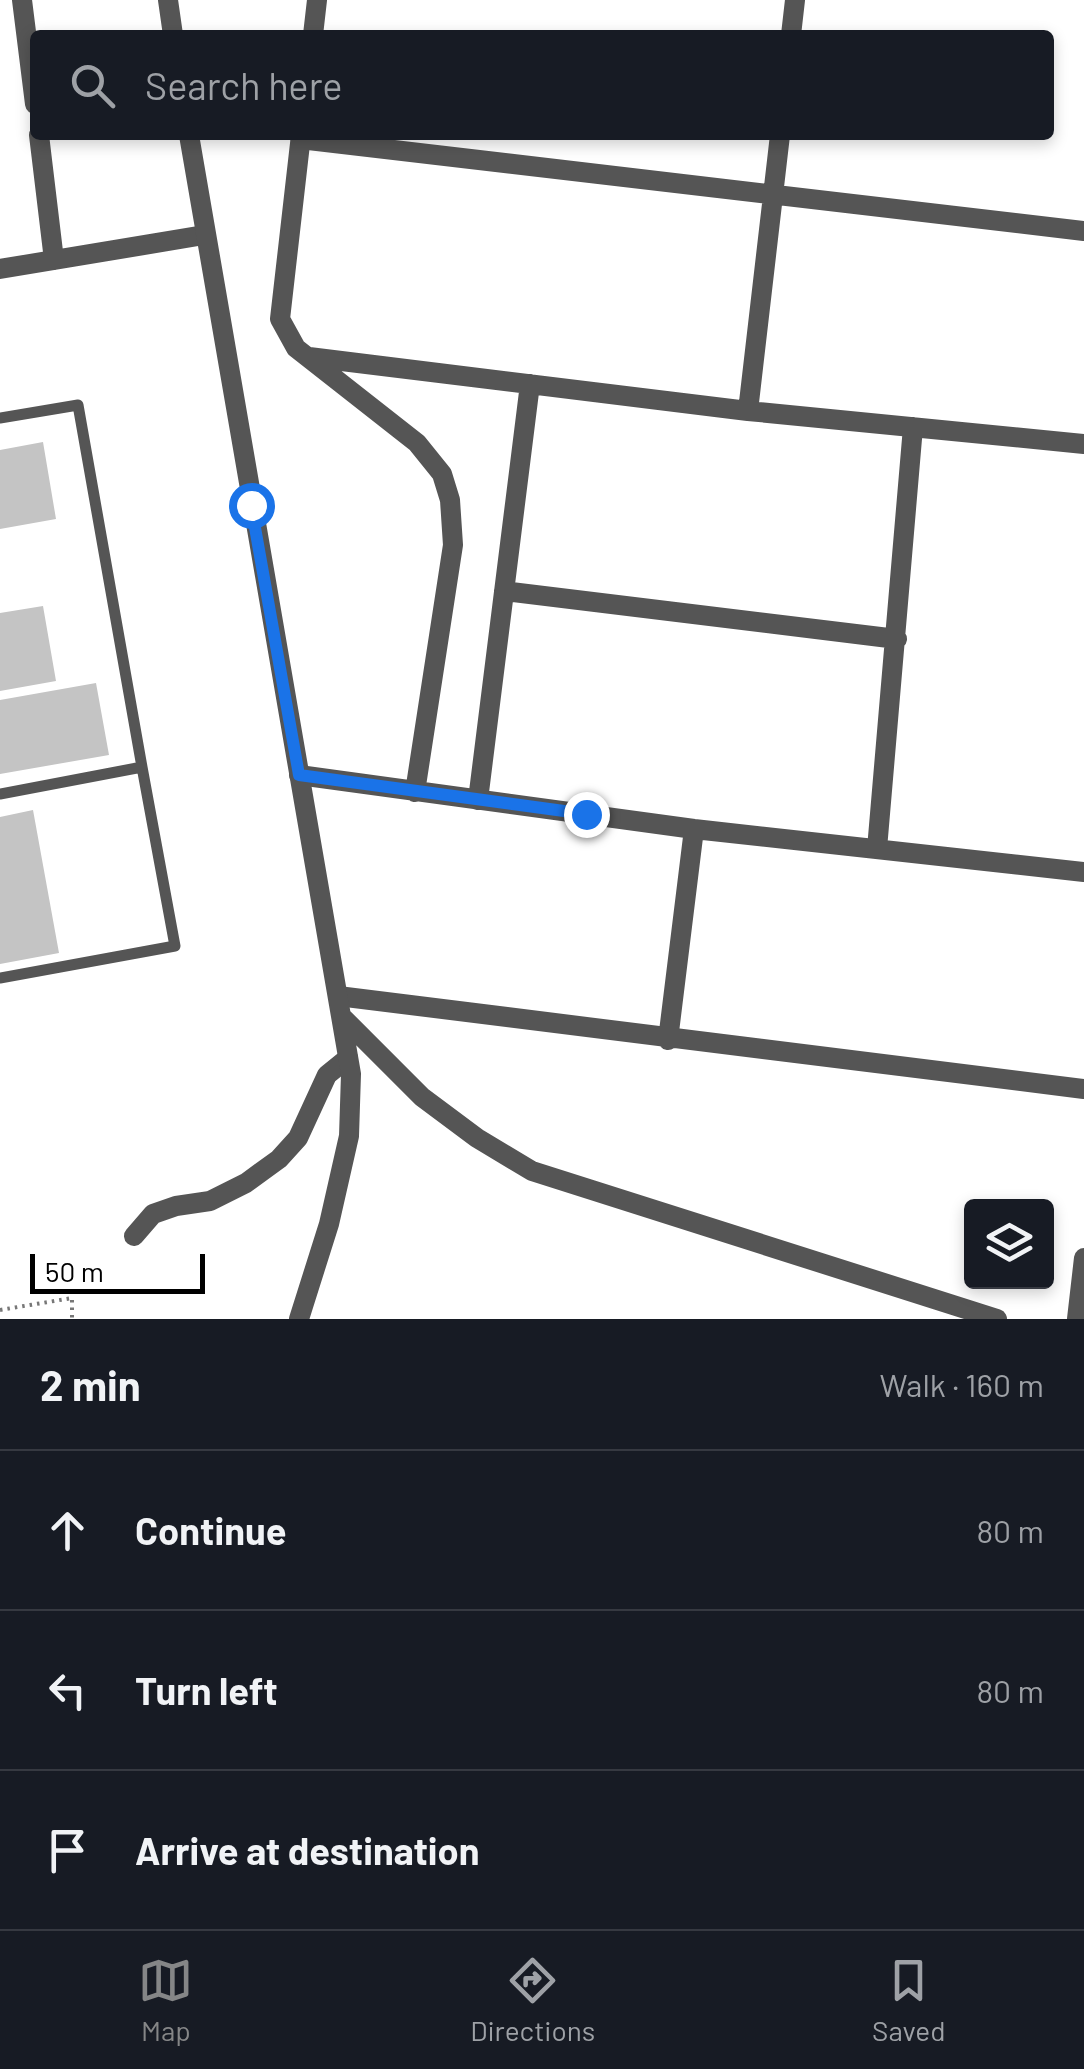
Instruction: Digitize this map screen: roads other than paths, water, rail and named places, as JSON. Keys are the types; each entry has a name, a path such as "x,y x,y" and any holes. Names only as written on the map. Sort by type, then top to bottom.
{"street":[{"path":"22,0 30,64"},
{"path":"168,0 173,30"},
{"path":"313,30 317,0"},
{"path":"793,30 796,0"},
{"path":"40,140 54,260"},
{"path":"189,140 351,1074 349,1136 299,1319"},
{"path":"300,140 280,319 296,348 417,443 442,474 450,500 453,544 416,792"},
{"path":"325,140 1084,230"},
{"path":"748,410 779,140"},
{"path":"0,269 204,235"},
{"path":"309,357 748,410 1084,444"},
{"path":"478,800 530,384"},
{"path":"876,849 914,426"},
{"path":"504,591 897,639"},
{"path":"299,775 694,828 1084,872"},
{"path":"668,1038 694,828"},
{"path":"339,1006 668,1038 1084,1089"},
{"path":"339,1006 422,1096 476,1138 532,1171 996,1319"},
{"path":"134,1236 153,1214 210,1201 246,1183 278,1158 298,1138 328,1076 348,1058"},
{"path":"1077,1319 1084,1258"}],"lane":[{"path":"0,418 78,405 175,946 0,978"},
{"path":"0,794 142,767"}]}
